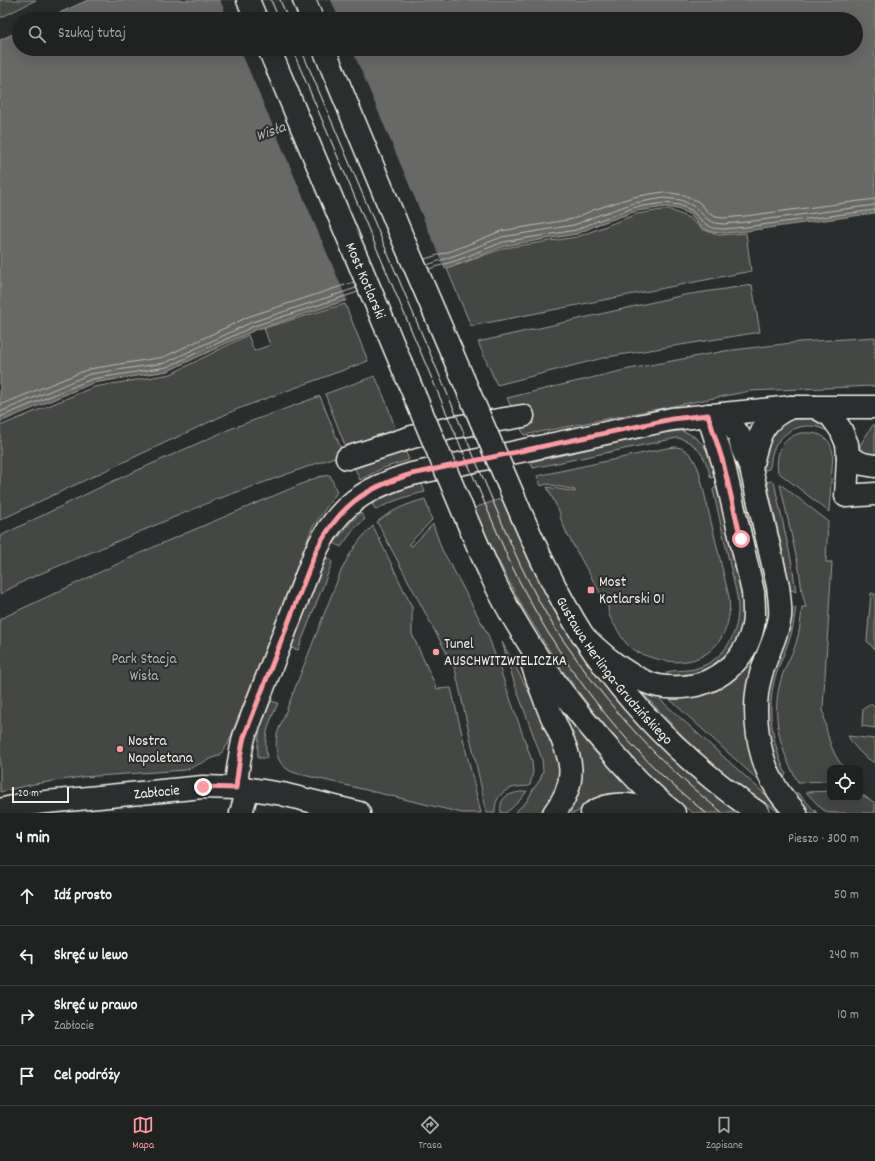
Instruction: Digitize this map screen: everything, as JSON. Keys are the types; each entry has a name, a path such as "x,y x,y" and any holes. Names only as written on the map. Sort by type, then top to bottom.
{"main road":[{"path":"248,0 253,12"},
{"path":"304,0 309,12"},
{"name":"Most Kotlarski","path":"272,56 463,511 483,557 519,628"},
{"name":"Gustawa Herlinga-Grudzińskiego","path":"327,56 513,495 547,571 562,600 584,637 626,694 652,723 686,756 730,794 758,813"},
{"path":"751,468 760,435 766,425 781,411 792,407"},
{"path":"241,813 242,788 238,766 244,737 316,551 327,530 337,516 360,497 376,487 412,474 672,419 792,407 875,407"},
{"path":"815,407 831,416 841,430 847,444 848,458 846,496 875,494"},
{"path":"708,415 721,418 731,424 739,435 742,448 751,468 778,586 780,616 776,635 760,677 757,692 756,722 761,748 776,789 796,813"},
{"path":"584,637 609,660 629,674 647,683 660,686 692,686 706,683 722,674 742,654 753,626 753,592 723,462 708,415"},
{"path":"347,458 412,437 455,427 523,416"},
{"path":"848,458 863,464 875,466"},
{"path":"519,628 549,709 565,744 570,760 571,771 569,785 564,798 554,813"},
{"path":"519,628 548,674 575,710 633,775 674,813"},
{"name":"Zabłocie","path":"0,810 36,803 203,787 242,788 282,794 333,810 359,813"},
{"path":"592,813 604,807 624,804 642,807 661,813"}],"green space":[{"path":"0,0 36,0 0,18"},
{"path":"668,209 689,218 704,230 719,235 746,233 751,271 471,326 447,269 504,248 577,237 637,214"},
{"path":"752,285 760,332 607,357 497,385 478,342 684,295"},
{"path":"345,304 368,361 235,410 0,520 0,426 94,387 171,374 248,335 254,351 270,345 264,328"},
{"path":"875,337 875,386 750,391 524,435 507,398 629,369 725,351 800,342"},
{"path":"375,376 387,404 398,437 348,453 325,394"},
{"path":"320,396 343,454 215,500 28,579 0,594 0,536 109,483 230,429"},
{"path":"807,417 821,422 830,433 814,426 806,426 790,431 777,443 772,453 769,469 764,470 766,450 771,437 775,432 787,422 807,419"},
{"path":"873,425 875,425 875,458 860,450 860,445"},
{"path":"681,431 695,437 703,445 709,453 717,476 711,478 705,460 696,447 687,441 677,438 533,468 531,462 662,433"},
{"path":"801,433 813,433 822,436 829,443 831,448 833,454 829,512 778,472 777,465 781,447 789,438"},
{"path":"402,443 409,460 383,468 360,480 352,462"},
{"path":"676,447 685,450 691,455 699,471 729,597 730,608 726,629 715,646 698,658 687,661 672,662 657,659 637,652 624,641 611,618 608,607 567,534 560,517 560,513 547,487 575,492 575,490 547,484 541,486 537,476"},
{"name":"Park Stacja Wisła","path":"330,475 337,492 312,528 228,744 220,755 185,770 82,777 34,784 0,792 0,619 158,545 318,477"},
{"path":"767,482 774,482 792,564 796,592 789,589 788,576"},
{"path":"422,484 425,492 400,499 376,510 372,504 396,492"},
{"path":"780,484 828,521 826,562 832,562 823,708 829,740 835,755 842,765 827,765 827,781 798,782 782,747 777,722 777,696 780,683 784,670 796,644 800,628 802,607 806,607 802,592 799,569"},
{"path":"737,485 744,485 768,591 769,603 762,780 758,780 666,696 751,656"},
{"path":"720,487 744,594 743,626 732,650 717,665 692,676 666,677 667,672 694,669 706,665 724,650 735,631 738,608 737,596 713,490 714,488"},
{"path":"503,498 549,598 575,642 612,693 645,732 689,775 739,813 693,813 673,798 644,771 597,716 557,663 523,608 495,554 474,508"},
{"path":"425,499 432,520 409,544 412,546 433,524 442,550 488,635 532,761 533,772 530,785 514,787 501,794 497,801 495,813 487,813 455,669 377,522 400,508"},
{"path":"361,513 365,519 355,528 341,547 334,543 351,522"},
{"path":"373,526 412,607 412,634 437,689 451,688 481,813 462,813 295,773 284,766 278,758 276,747 277,734 341,571 355,547"},
{"path":"326,558 331,560 332,563 298,650 291,648"},
{"path":"871,593 875,594 875,650 867,641"},
{"path":"796,607 791,635 777,672 771,698 774,737 786,774 784,778 781,779 767,739 766,687 789,610"},
{"path":"502,642 541,715 552,738 558,757 560,770 558,783 549,802 541,813 514,813 527,801 540,780 543,771 542,759 515,685"},
{"path":"640,690 654,694 767,796 769,796 781,813 759,799 719,769 676,729"},
{"path":"271,701 278,703 266,736 267,758 258,758 260,729"},
{"path":"555,703 600,758 636,795 618,793 603,795 589,802 576,813 568,813 577,798 581,783 582,770 576,744"},
{"path":"871,704 875,708 875,728 862,726 863,709"},
{"path":"848,736 875,739 875,763 866,758 859,751"},
{"path":"527,791 506,813 501,813 504,798 512,794"},
{"path":"827,791 827,801 863,801 864,796 875,803 875,813 829,813 822,809 806,792"},
{"path":"791,793 798,793 817,813 808,813"}],"water":[{"name":"Wisła","path":"88,0 875,0 875,213 723,233 712,232 701,227 689,214 677,209 666,207 637,211 599,224 577,234 504,246 459,264 255,330 168,371 93,383 0,422 0,40 12,34 12,56 863,56 863,12 61,12"}],"pier":[{"path":"220,0 331,0 336,12 225,12"},
{"path":"243,56 355,56 445,270 348,302"}],"tram line":[{"path":"271,0 276,12"},
{"path":"280,0 285,12"},
{"path":"295,56 508,558 526,594 546,630 568,664 618,729 645,759 706,813"},
{"path":"304,56 514,551 540,603 589,676 642,740 681,778 723,813"}],"place":[{"name":"Most Kotlarski 01","path":"591,590"},
{"name":"Tunel AUSCHWITZWIELICZKA","path":"436,652"},
{"name":"Nostra Napoletana","path":"120,749"}],"route":[{"path":"203,787 236,788 240,751 244,737 316,551 327,530 337,516 360,497 376,487 412,474 672,419 708,415 723,462 741,539"}]}
